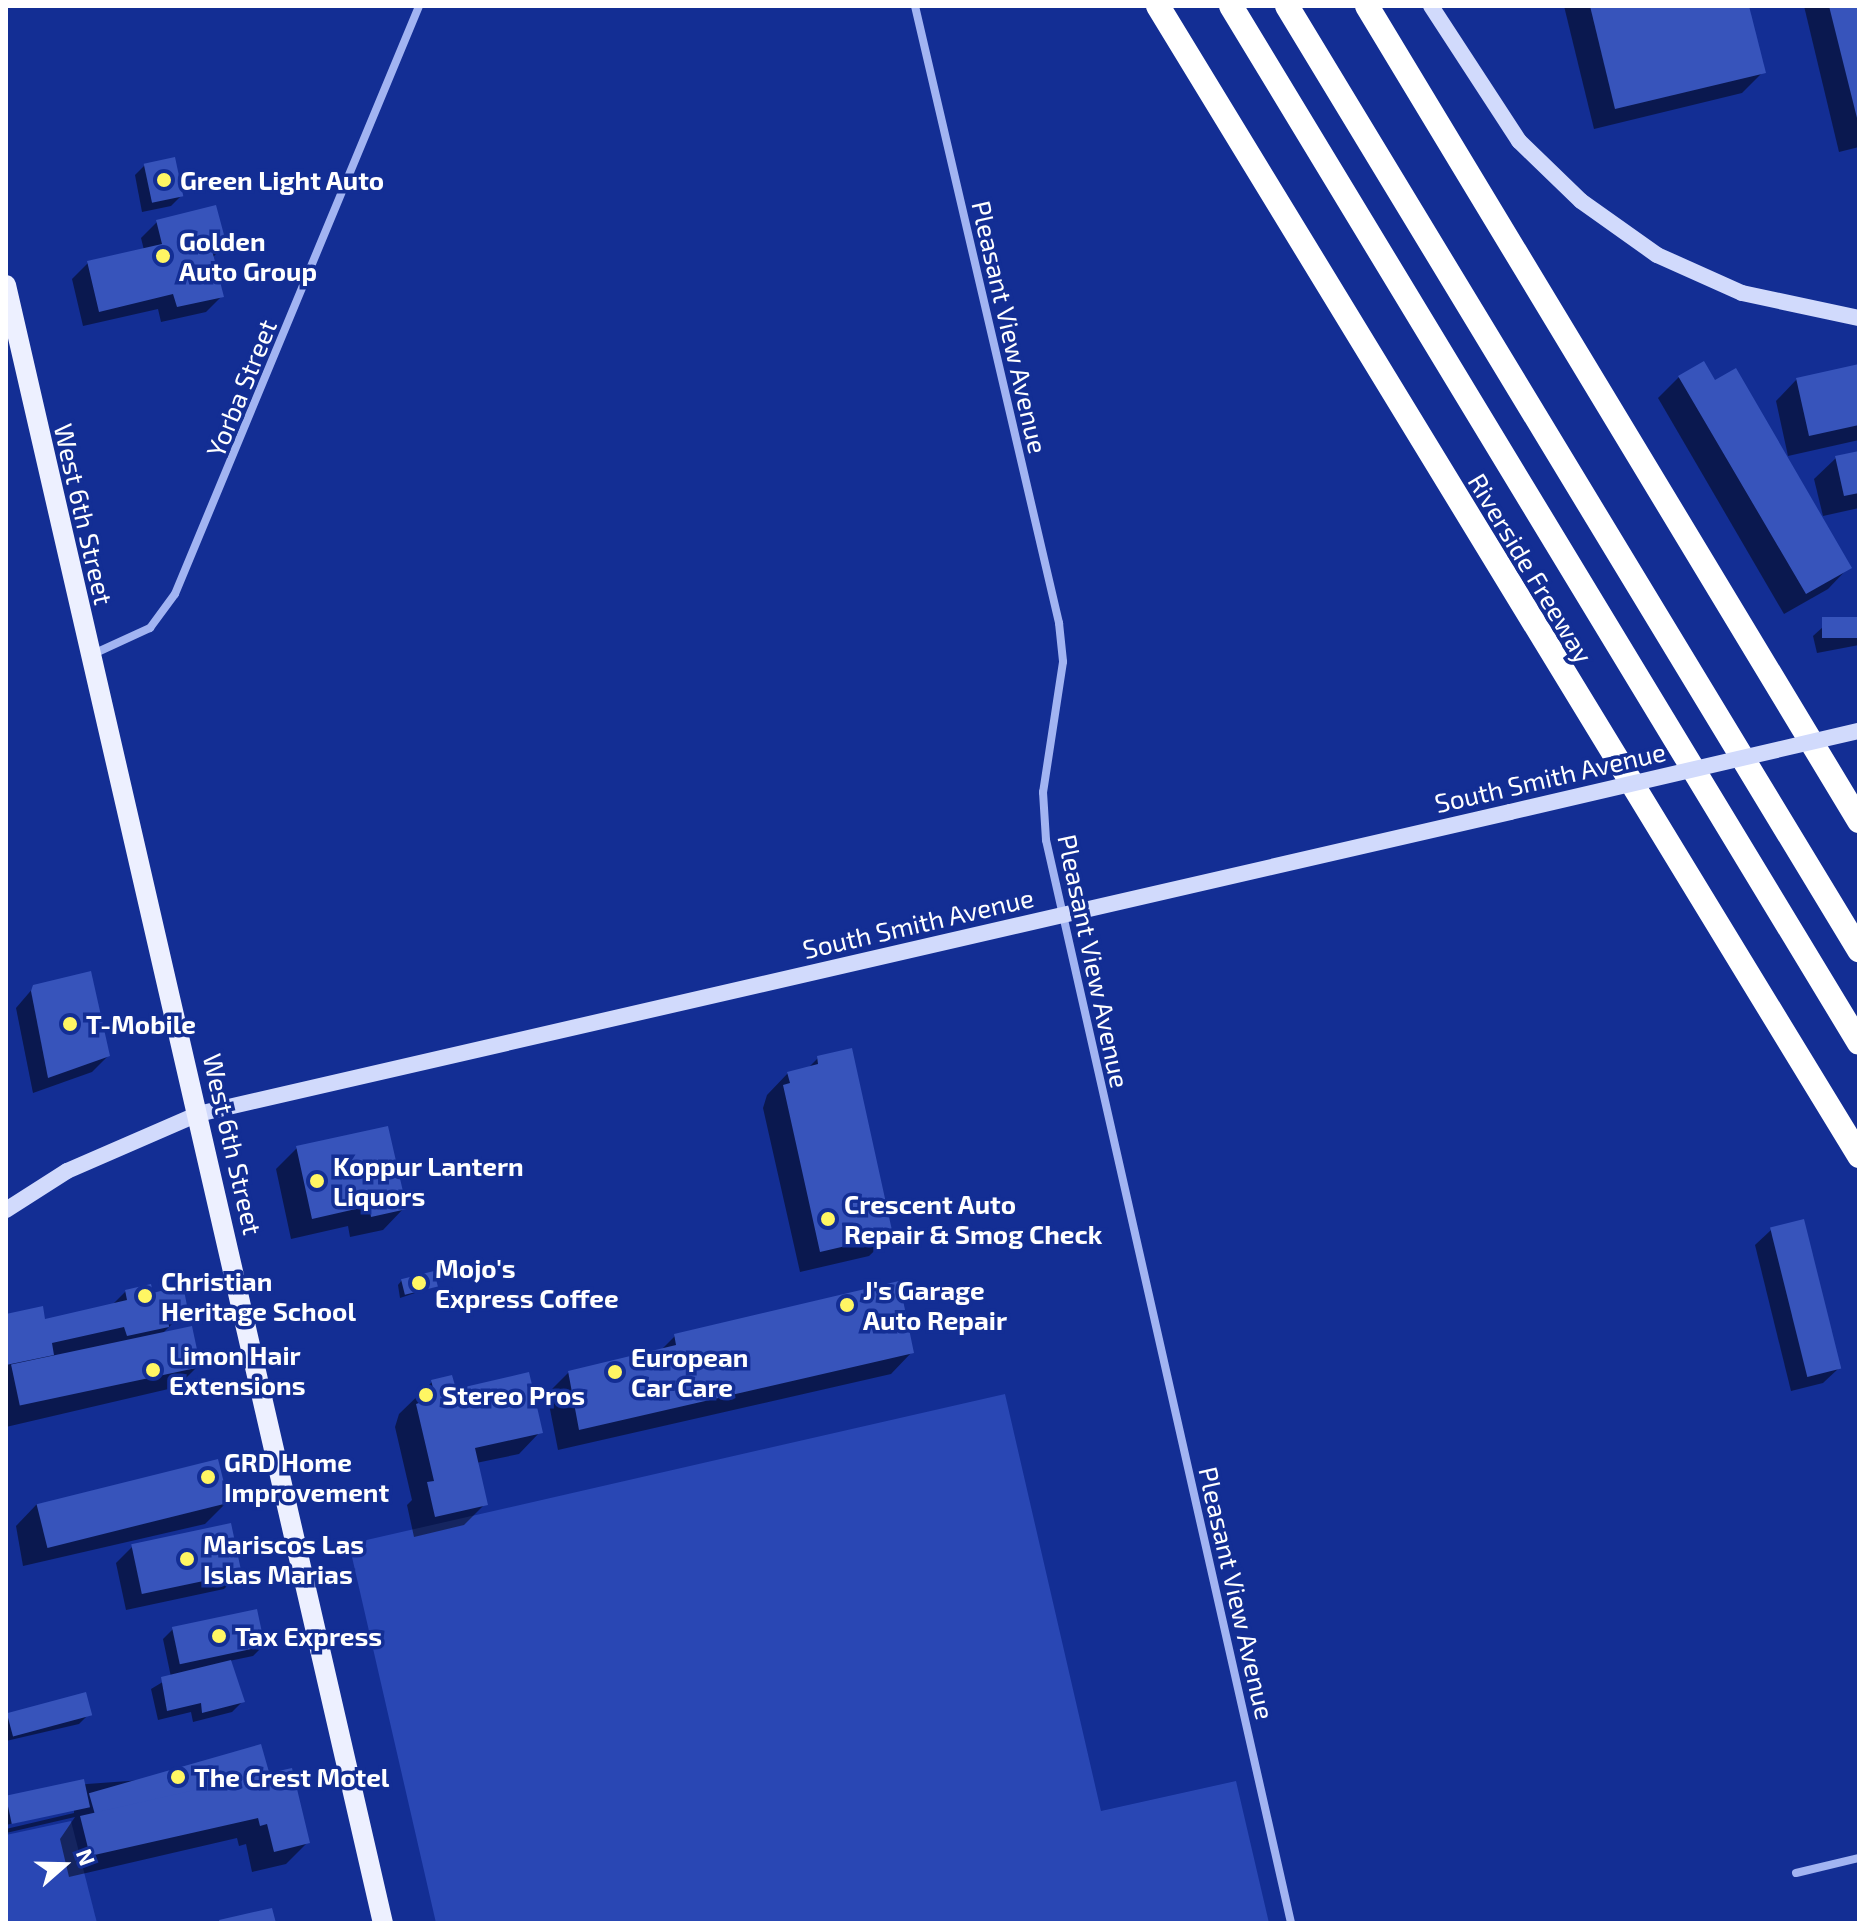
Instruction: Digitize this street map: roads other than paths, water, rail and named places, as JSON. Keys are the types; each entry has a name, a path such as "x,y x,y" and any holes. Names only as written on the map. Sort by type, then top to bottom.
{"highway":[{"name":"Riverside Freeway","path":"1158,6 1859,1156"},
{"path":"1231,6 1859,1043"},
{"path":"1287,6 1859,950"},
{"path":"1367,6 1859,821"}],"main road":[{"path":"1431,6 1519,141 1581,201 1657,255 1742,293 1859,318"},
{"name":"West 6th Street","path":"6,285 383,1923"},
{"name":"South Smith Avenue","path":"6,1210 67,1171 198,1114 1859,731"}],"street":[{"name":"Yorba Street","path":"89,656 150,628 175,594 419,6"},
{"name":"Pleasant View Avenue","path":"915,6 1059,623 1063,662 1042,807 1062,914 1291,1923"},
{"path":"1796,1873 1859,1858"}],"place":[{"name":"Green Light Auto","path":"164,180"},
{"name":"Golden Auto Group","path":"163,256"},
{"name":"T-Mobile","path":"70,1024"},
{"name":"Koppur Lantern Liquors","path":"317,1181"},
{"name":"Crescent Auto Repair & Smog Check","path":"828,1219"},
{"name":"Mojo's Express Coffee","path":"419,1283"},
{"name":"Christian Heritage School","path":"145,1296"},
{"name":"J's Garage Auto Repair","path":"847,1305"},
{"name":"Limon Hair Extensions","path":"153,1370"},
{"name":"European Car Care","path":"615,1372"},
{"name":"Stereo Pros","path":"426,1395"},
{"name":"GRD Home Improvement","path":"208,1477"},
{"name":"Mariscos Las Islas Marias","path":"187,1559"},
{"name":"Tax Express","path":"219,1636"},
{"name":"The Crest Motel","path":"178,1777"}]}
